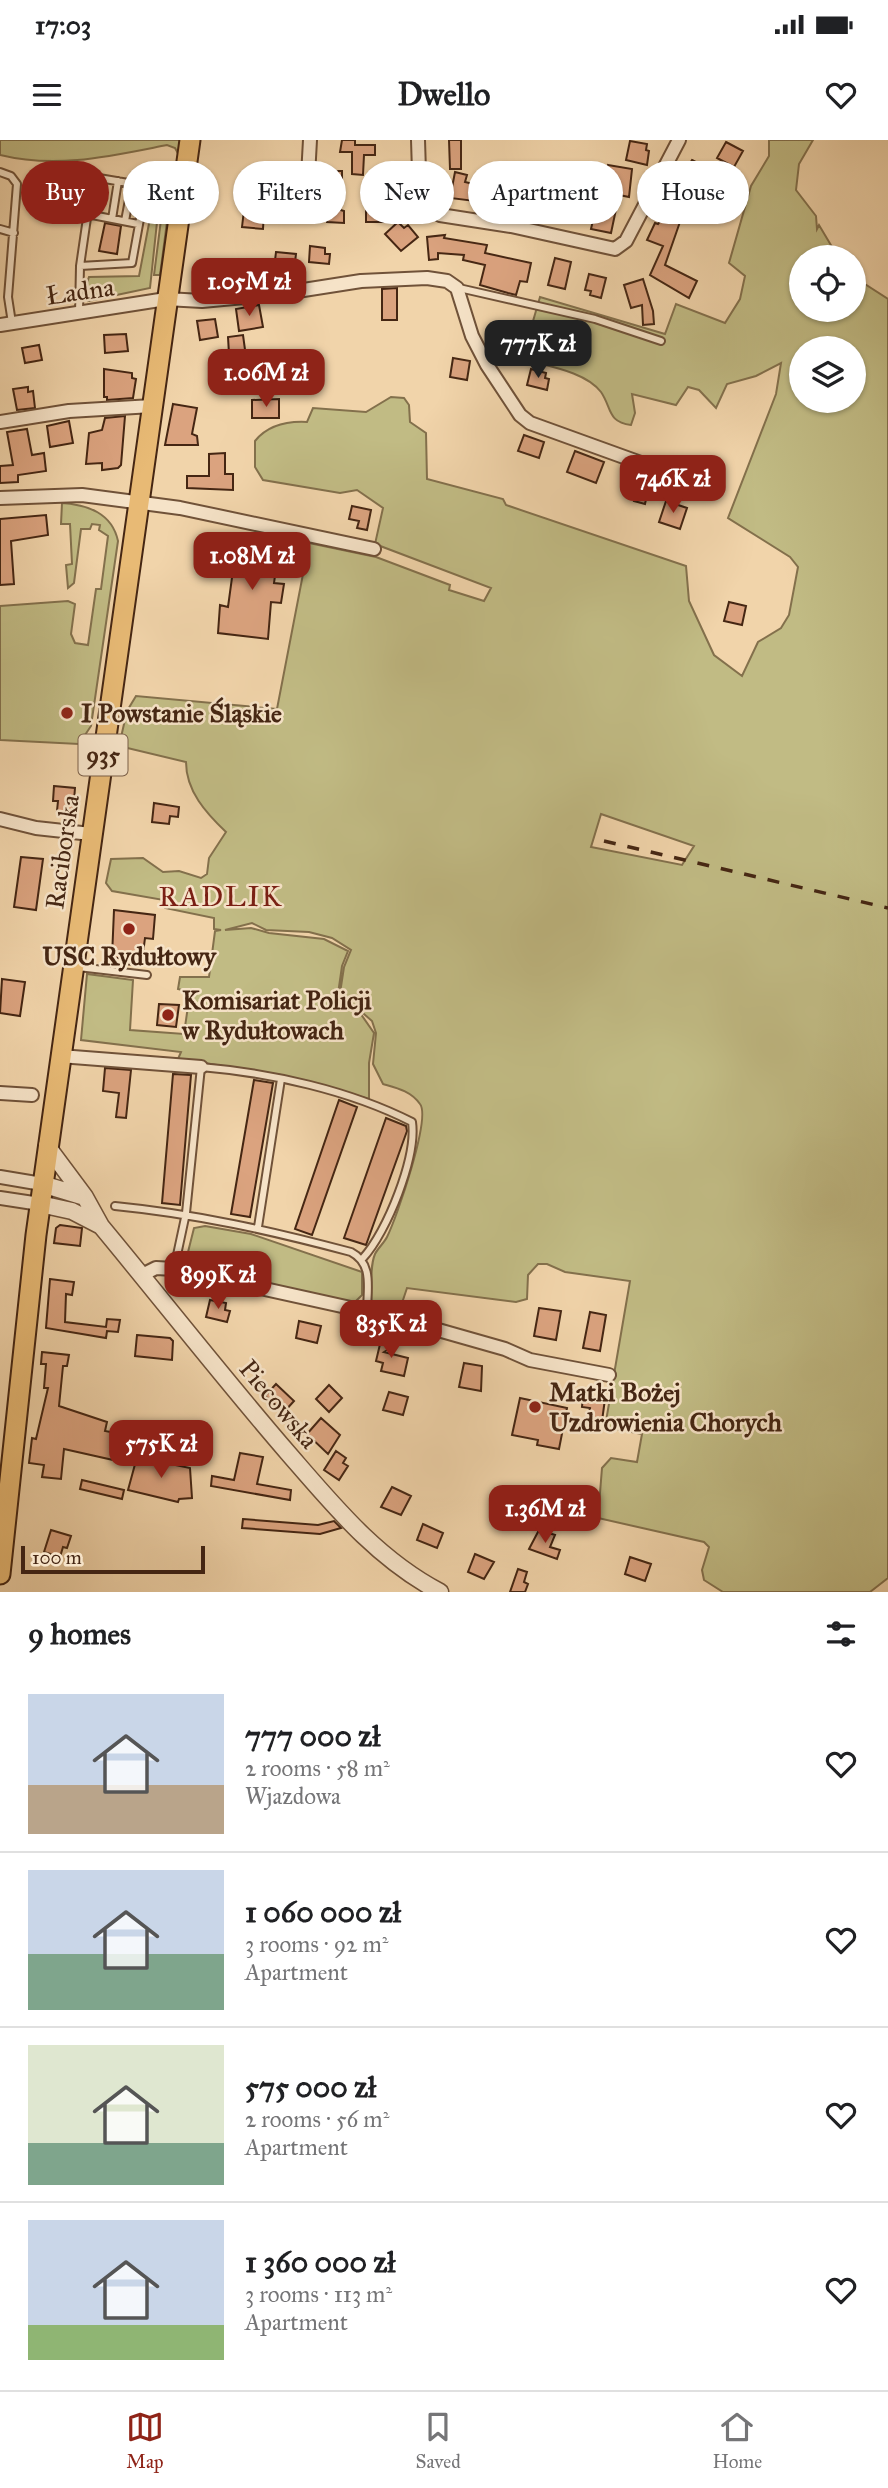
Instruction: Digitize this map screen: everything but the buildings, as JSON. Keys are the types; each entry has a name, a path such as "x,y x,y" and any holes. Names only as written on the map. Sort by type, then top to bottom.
{"main road":[{"name":"Raciborska","path":"186,161 190,140"},
{"name":"Raciborska","path":"0,1574 47,1146 177,224"}],"street":[{"path":"309,161 310,140"},
{"path":"418,140 420,203 440,215 511,226 615,249 626,241 678,140"},
{"name":"Ładna","path":"6,324 166,299 214,300 361,281 427,278 447,281 457,288"},
{"path":"457,288 472,336 487,365 520,415 530,423 696,483"},
{"path":"0,422 69,411 152,406"},
{"path":"0,498 82,495 180,508 374,549"},
{"path":"0,819 36,828 91,834"},
{"path":"60,1056 201,1067"},
{"path":"0,1093 32,1095"},
{"name":"Piecowska","path":"47,1146 85,1197 101,1226 250,1410 332,1504 388,1561 440,1592"},
{"path":"0,1177 43,1184 85,1197"},
{"path":"0,1198 40,1205"},
{"name":"Piecowska","path":"40,1205 72,1211 101,1226"},
{"path":"142,1275 156,1268 174,1269 366,1312 505,1349 530,1360 609,1375"}],"lane":[{"path":"0,172 11,176 17,184 6,324"},
{"path":"109,180 123,182"},
{"path":"112,219 118,181"},
{"path":"109,218 123,221"},
{"path":"79,314 80,266 86,224"},
{"path":"80,266 132,263 138,224"},
{"path":"0,229 14,233"},
{"path":"457,288 595,319 662,341"},
{"path":"72,966 147,975"},
{"path":"174,1269 186,1213 201,1067 281,1079 382,1109 412,1122 414,1134 406,1168 377,1243 363,1258"},
{"path":"258,1227 281,1079"},
{"path":"115,1206 186,1213 258,1227 351,1252 363,1258 367,1268 366,1312"}],"shaded area":[{"path":"0,140 190,140 186,161 182,161 175,148 167,145 63,161 0,155"},
{"path":"769,140 813,140 799,164 796,190 816,216 817,229 819,225 831,245 789,245 789,322 866,322 866,285 888,299 888,1578 870,1592 723,1592 704,1580 702,1570 709,1547 704,1542 598,1518 602,1468 611,1458 637,1462 642,1434 605,1427 630,1281 565,1272 547,1264 538,1264 528,1275 527,1299 516,1302 407,1288 399,1312 371,1308 373,1260 387,1237 405,1190 417,1147 422,1113 420,1104 412,1096 383,1084 373,1064 376,1033 372,1021 340,993 344,967 351,950 332,938 309,932 266,930 252,923 225,930 251,928 269,933 324,939 348,951 342,966 338,994 358,1010 374,1033 369,1063 369,1099 281,1075 178,1059 181,1052 81,1040 87,974 133,980 130,1030 184,1034 190,992 178,989 180,977 209,977 215,931 221,930 214,929 214,918 165,908 164,900 112,891 106,883 111,859 143,858 163,872 179,871 201,878 207,874 209,858 226,832 193,792 186,762 119,746 127,711 136,696 277,709 309,543 376,557 450,585 449,590 484,601 491,588 375,544 383,508 357,490 340,493 263,480 255,467 255,441 266,431 286,423 307,422 313,408 366,412 391,397 404,398 409,405 410,422 426,433 427,479 503,499 506,505 686,566 689,601 714,655 742,676 758,642 781,628 789,615 798,567 790,557 728,518 776,394 781,363 756,376 727,384 716,408 699,390 688,387 676,405 632,394 635,413 631,425 614,417 601,392 585,379 564,370 522,359 540,297 665,334 676,304 725,323 740,299 745,276 729,263 740,224 749,224 751,186 769,156","holes":["601,814 694,846 682,865 591,847"]},
{"path":"149,224 157,224 150,288 88,301 84,291 89,277 139,276"},
{"path":"160,224 167,224 160,275 154,275"},
{"path":"62,503 98,512 115,531 118,541 91,726 79,744 0,740 0,606 68,601 75,604 71,634 75,643 88,645 96,589 101,589 108,536 99,530 100,525 92,524 90,529 81,529 74,583 68,588 66,565 72,564 70,524 61,524"},
{"path":"205,1226 251,1234 362,1272 362,1295 355,1302 333,1299 193,1265 187,1256 194,1228"}],"railway":[{"path":"604,841 888,908"}],"place":[{"name":"I Powstanie Śląskie","path":"67,713"},
{"name":"USC Rydułtowy","path":"129,929"},
{"name":"Komisariat Policji w Rydułtowach","path":"168,1015"},
{"name":"Matki Bożej Uzdrowienia Chorych","path":"535,1407"}],"district":[{"name":"RADLIK","path":"221,896"}]}
